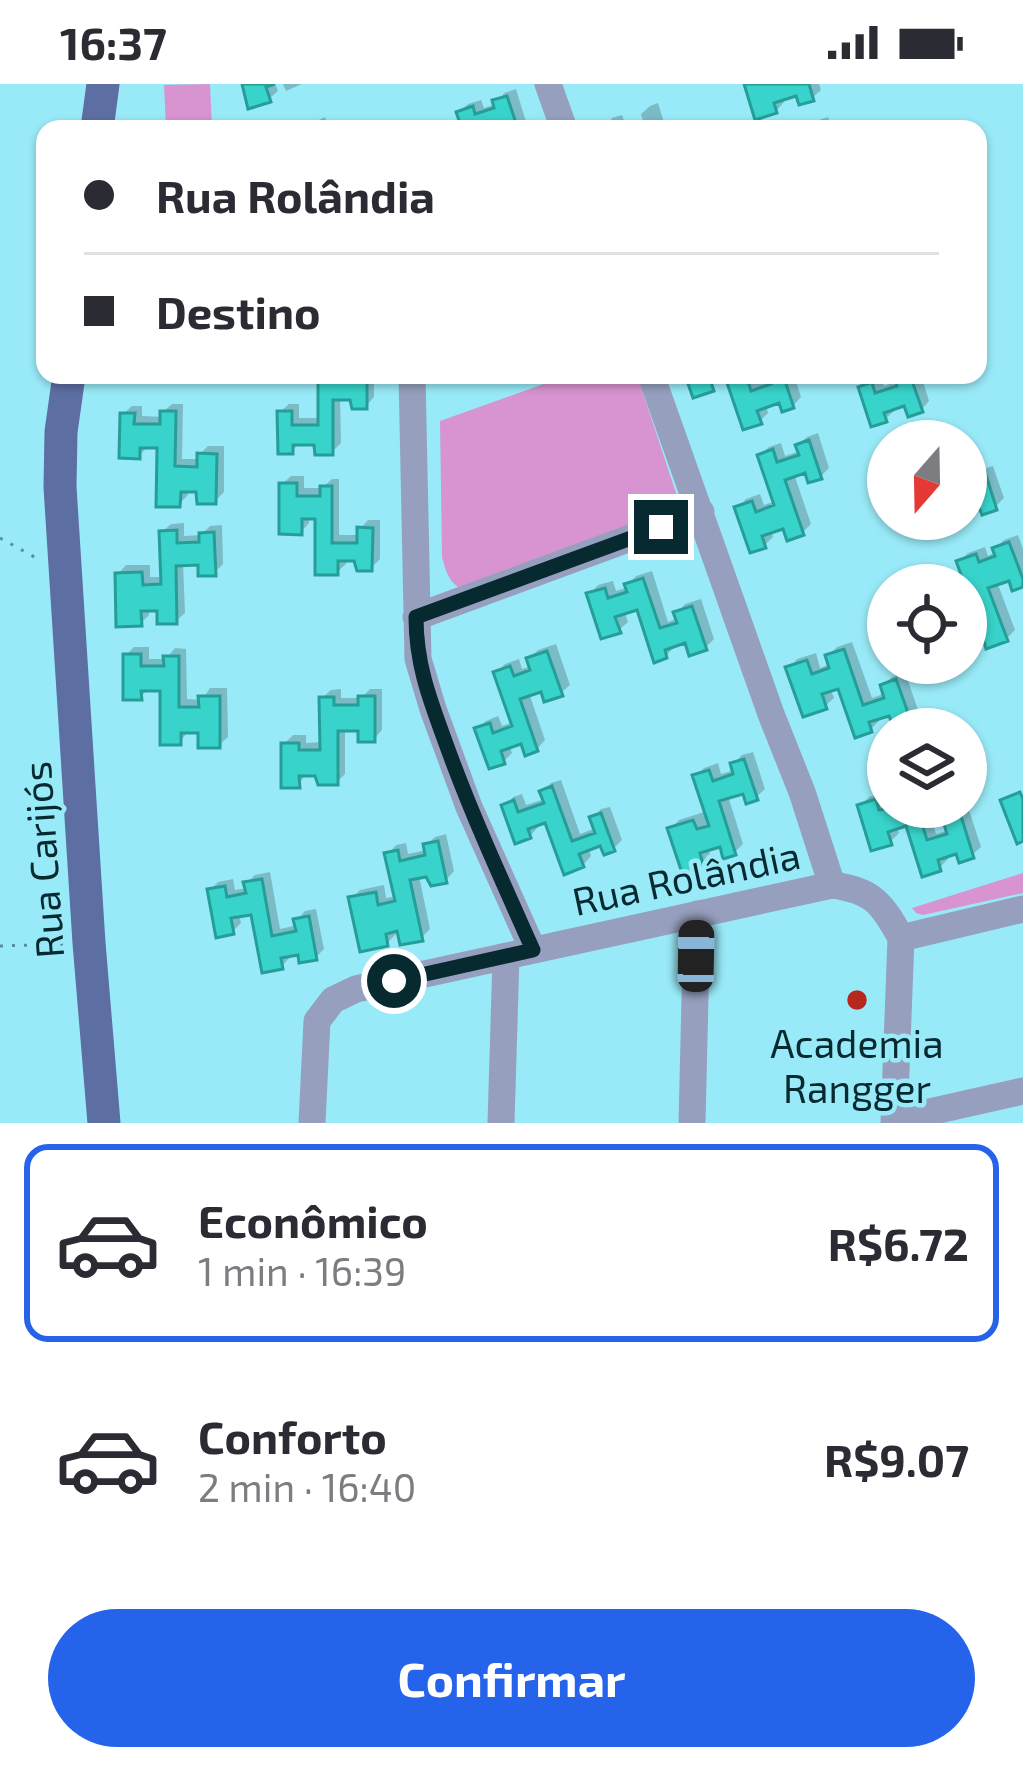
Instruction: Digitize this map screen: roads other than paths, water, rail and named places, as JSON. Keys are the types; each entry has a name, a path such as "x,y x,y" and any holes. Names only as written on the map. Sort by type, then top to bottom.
{"main road":[{"path":"99,120 103,84"},
{"name":"Rua Carijós","path":"68,384 60,469 65,575 104,1123"}],"street":[{"path":"548,84 561,120"},
{"path":"412,384 418,659 520,954 501,1123"},
{"path":"654,384 832,884 873,897 901,938 894,1121 1023,1091"},
{"path":"416,617 701,512"},
{"name":"Rua Rolândia","path":"312,1123 317,1021 333,1000 356,989 832,884"},
{"path":"901,938 1023,909"},
{"path":"692,1123 697,914"}],"place":[{"name":"Academia Rangger","path":"857,1000"}]}
